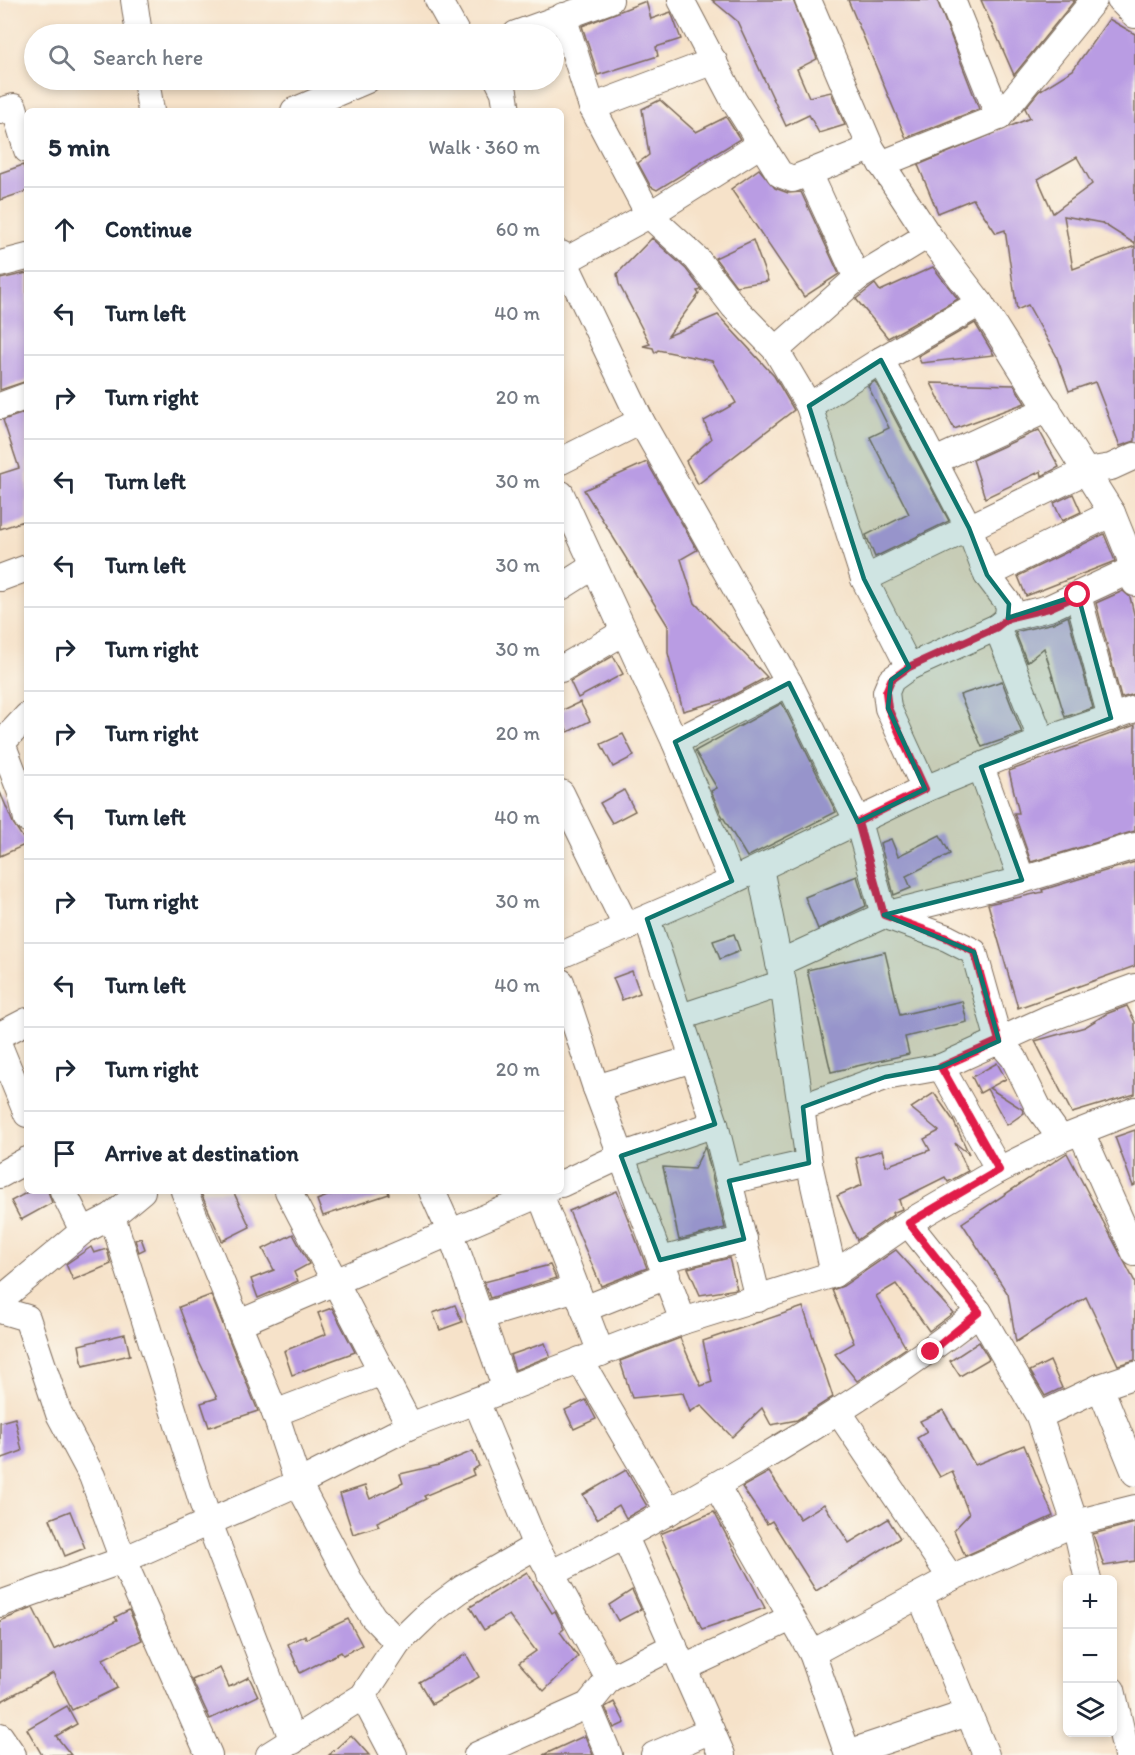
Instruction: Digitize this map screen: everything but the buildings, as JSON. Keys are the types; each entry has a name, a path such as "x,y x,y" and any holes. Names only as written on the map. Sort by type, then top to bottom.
{"street":[{"path":"134,0 138,24"},
{"path":"438,0 449,24"},
{"path":"537,24 569,9 610,0"},
{"path":"681,0 761,144 780,174 793,179 876,156 999,117 1094,0"},
{"path":"808,0 876,156 928,235 980,303 1048,409 1112,513 1134,574 1049,608 1002,623 909,667 891,680 886,692 888,708 925,789"},
{"path":"952,0 999,117"},
{"path":"1120,0 1135,15"},
{"path":"569,9 592,107 649,215 697,259 734,307 776,350 809,406 864,579 909,667"},
{"path":"592,107 714,61"},
{"path":"148,90 151,108"},
{"path":"301,108 343,90"},
{"path":"503,90 507,108"},
{"path":"0,111 14,107 24,140"},
{"path":"564,258 649,215 761,144"},
{"path":"809,173 857,278"},
{"path":"776,350 857,278 928,235"},
{"path":"0,264 24,258"},
{"path":"564,260 641,421 789,683 858,822 884,915"},
{"path":"809,406 881,360 980,303"},
{"path":"881,360 969,528 987,575 1009,604 1002,623 1042,741"},
{"path":"0,406 24,397"},
{"path":"935,461 1048,409"},
{"path":"564,460 641,421"},
{"path":"864,579 1086,471 1111,468 1135,456"},
{"path":"564,501 675,742 732,880"},
{"path":"987,575 1112,513"},
{"path":"564,585 594,566"},
{"path":"0,578 24,569"},
{"path":"1078,595 1111,718"},
{"path":"564,667 624,632"},
{"path":"675,742 789,683"},
{"path":"564,954 637,924 760,868 925,789 1042,741 1135,709"},
{"path":"24,719 2,743 24,806"},
{"path":"981,767 1022,880"},
{"path":"564,798 637,924 681,1017 714,1124 758,1299"},
{"path":"681,1017 781,973 884,915 1022,880 1135,846"},
{"path":"760,868 781,973 803,1107 809,1163 834,1274"},
{"path":"884,915 947,938 974,952 999,1041 1014,1058 1038,1107 1071,1135 1135,1253"},
{"path":"803,1107 885,1077 941,1067 1047,1019 1135,987"},
{"path":"564,991 596,1088 683,1321"},
{"path":"0,1035 24,1023"},
{"path":"0,1048 24,1107"},
{"path":"596,1088 693,1059"},
{"path":"941,1067 999,1170"},
{"path":"0,1604 123,1560 298,1483 410,1426 683,1321 834,1274 909,1223 999,1170 1071,1135 1135,1110"},
{"path":"564,1182 621,1156 714,1124"},
{"path":"0,1175 24,1162"},
{"path":"729,1181 809,1163"},
{"path":"64,1194 83,1231"},
{"path":"0,1300 83,1231 112,1216 138,1194"},
{"path":"185,1194 275,1413 298,1483 352,1585 373,1617 398,1643"},
{"path":"290,1194 337,1281 410,1426"},
{"path":"433,1194 450,1231 506,1389"},
{"path":"237,1324 538,1194"},
{"path":"548,1194 580,1299 590,1356 669,1512"},
{"path":"112,1216 208,1521 293,1741"},
{"path":"909,1223 979,1312 1039,1416 1075,1523 1087,1575"},
{"path":"479,1317 580,1299 744,1239"},
{"path":"0,1310 27,1318 59,1414 92,1476 123,1560 209,1755"},
{"path":"550,1574 625,1537 717,1487 931,1352 979,1312"},
{"path":"275,1413 382,1372"},
{"path":"1039,1416 1100,1387 1135,1375"},
{"path":"1100,1387 1135,1473"},
{"path":"476,1401 536,1546 609,1679"},
{"path":"838,1411 951,1578"},
{"path":"717,1487 812,1653 848,1754 968,1713"},
{"path":"812,1653 951,1578 1075,1523 1135,1508"},
{"path":"625,1537 722,1755"},
{"path":"269,1755 363,1696 398,1643 428,1614 463,1588 536,1546"},
{"path":"920,1595 986,1755"},
{"path":"477,1755 588,1705 609,1679 791,1618"},
{"path":"363,1696 394,1755"},
{"path":"588,1705 609,1755"},
{"path":"1117,1709 1127,1755"},
{"path":"654,1755 711,1730"}],"highlighted area":[{"path":"881,360 969,528 987,575 1009,604 1008,618 1078,595 1111,718 981,767 1022,880 884,915 974,952 999,1041 941,1067 885,1077 803,1107 809,1163 729,1181 744,1239 660,1260 621,1156 715,1124 647,919 732,881 675,742 789,683 858,822 925,789 888,708 891,680 909,667 864,579 809,406"}],"route":[{"path":"931,1352 979,1312 909,1223 999,1170 941,1067 999,1041 974,952 947,938 884,915 858,822 925,789 888,708 886,692 891,680 909,667 997,627 1008,618 1049,608 1078,595"}]}
